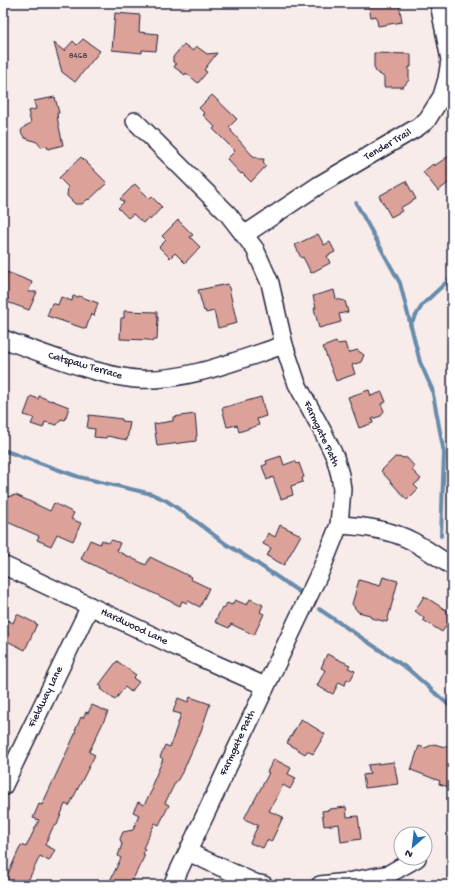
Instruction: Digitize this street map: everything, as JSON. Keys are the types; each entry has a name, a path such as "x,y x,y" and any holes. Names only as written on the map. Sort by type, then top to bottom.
{"street":[{"name":"Tender Trail","path":"244,235 319,185 418,127 427,120 442,96 450,60 439,3"},
{"name":"Farmgate Path","path":"135,121 228,214 255,249 270,283 284,345 297,384 324,432 335,457 342,489 339,525 321,570 172,885"},
{"name":"Catspaw Terrace","path":"3,340 72,364 115,376 137,379 162,378 198,372 284,345"},
{"path":"339,525 356,526 389,532 411,541 452,566"},
{"name":"Hardwood Lane","path":"3,565 181,649 265,686"},
{"name":"Fieldway Lane","path":"3,787 90,606"},
{"path":"188,852 255,883 264,885"},
{"path":"320,885 347,882 389,874 403,866"}],"building":[{"path":"368,3 399,3 402,22 378,26 376,16 371,17"},
{"path":"115,13 140,15 139,32 158,34 156,51 142,50 142,53 112,50"},
{"path":"83,39 100,51 75,82 62,72 54,43 64,51 73,41 77,45"},
{"path":"184,44 193,51 196,46 207,54 217,53 204,70 207,72 198,83 186,73 185,75 174,67 176,64 173,62 173,57"},
{"path":"374,53 411,54 409,80 403,87 384,87 384,77 376,72 374,67"},
{"path":"212,95 237,119 229,127 231,131 252,155 259,159 264,159 263,163 266,166 251,182 227,159 235,151 213,129 215,127 203,115 205,114 199,108"},
{"path":"55,97 59,113 57,113 58,122 63,145 48,149 47,146 41,147 37,142 25,138 21,131 24,127 31,123 28,111 36,109 34,101"},
{"path":"452,154 452,180 438,191 423,172 433,164 434,166"},
{"path":"81,157 107,183 89,200 88,199 82,204 75,204 67,196 68,187 59,178"},
{"path":"406,181 416,199 400,208 402,211 391,217 379,196"},
{"path":"135,184 150,199 152,197 162,207 150,220 148,218 143,223 133,214 128,218 118,208 124,202 120,199"},
{"path":"178,220 193,235 190,237 200,247 185,263 175,253 170,258 159,247 166,240 162,236"},
{"path":"318,234 324,245 330,242 335,252 327,256 330,263 311,273 303,257 301,258 295,245"},
{"path":"7,272 32,282 28,292 37,292 29,310 7,302 8,298 3,296 3,282"},
{"path":"228,284 237,323 218,328 214,311 206,313 205,310 204,311 198,290"},
{"path":"334,290 336,299 345,301 348,312 339,314 341,322 319,328 314,308 316,308 313,296"},
{"path":"73,296 79,296 98,303 94,316 91,314 86,329 47,316 52,303 58,305 61,297 72,301"},
{"path":"124,311 157,312 157,340 153,340 152,342 149,340 120,339 121,318 124,318"},
{"path":"336,342 337,344 345,343 348,353 357,350 364,355 361,362 352,365 355,374 336,381 323,347"},
{"path":"369,390 371,396 382,392 386,402 381,404 384,411 381,416 372,419 373,423 359,428 348,397"},
{"path":"31,396 38,399 39,396 69,407 65,420 61,419 57,425 45,422 43,428 31,424 34,418 24,415"},
{"path":"261,397 266,416 257,419 259,425 239,432 237,425 227,427 222,408"},
{"path":"195,414 196,441 157,446 154,424 173,421 173,417"},
{"path":"89,415 122,419 122,421 130,422 127,440 107,436 106,438 94,437 95,429 87,428"},
{"path":"281,456 284,465 295,461 297,464 299,463 304,477 302,478 303,482 291,486 293,495 281,499 273,477 267,480 262,466 267,464 266,461"},
{"path":"395,457 407,458 415,467 412,470 421,479 414,485 418,489 407,500 381,471"},
{"path":"16,495 50,511 54,503 74,513 71,519 81,523 73,541 57,534 51,546 37,540 39,536 3,520 3,501 5,497"},
{"path":"280,525 301,535 284,565 267,556 271,548 263,544 268,533 275,537"},
{"path":"90,540 100,544 102,540 108,543 112,540 120,543 117,550 119,552 146,565 150,557 191,577 190,579 209,588 200,607 188,601 187,603 182,601 180,606 81,559"},
{"path":"383,577 398,581 387,622 371,618 370,615 358,612 352,604 359,580 380,586"},
{"path":"424,596 452,614 442,632 423,620 424,618 415,611"},
{"path":"250,599 263,605 260,612 264,614 254,635 231,624 229,628 215,622 222,607 224,608 227,603 232,605 235,600 247,605"},
{"path":"17,614 37,624 25,650 5,640 8,633 3,630 3,618 13,623"},
{"path":"327,654 350,665 348,668 355,671 350,681 347,679 345,685 339,682 333,694 317,686 325,670 321,668"},
{"path":"117,661 136,675 133,678 139,682 131,692 125,687 115,700 101,689 102,687 99,685"},
{"path":"190,697 210,704 199,737 184,769 165,803 169,805 159,825 155,823 143,848 145,849 143,854 145,855 130,885 108,885 121,858 118,856 122,844 120,839 123,832 133,830 139,815 133,812 138,802 144,805 153,788 151,787 163,759 160,757 165,745 170,747 181,714 173,712 178,698 188,702"},
{"path":"92,705 108,712 89,752 95,755 69,806 65,804 57,825 53,827 45,845 55,850 49,861 40,856 26,885 3,885 21,845 26,847 39,820 33,818 39,804 42,805 76,732 75,731 81,717 83,718 86,712 88,713"},
{"path":"301,719 325,734 313,754 307,751 305,754 287,743"},
{"path":"434,744 445,747 452,744 452,788 439,784 440,781 411,770 419,746 425,748"},
{"path":"274,759 291,768 288,774 296,778 290,789 283,785 269,811 283,817 271,842 267,840 263,848 250,843 258,825 244,819 269,773 267,772"},
{"path":"394,762 398,784 365,788 363,775 370,774 368,765"},
{"path":"346,807 347,817 358,816 361,839 341,842 339,824 324,826 322,811"}],"waterway":[{"path":"356,203 400,283 420,362 432,389 444,453 441,536"},
{"path":"410,325 423,304 452,277"},
{"path":"3,450 79,477 152,494 167,501 226,544 301,593"},
{"path":"319,609 408,669 452,708"}]}
